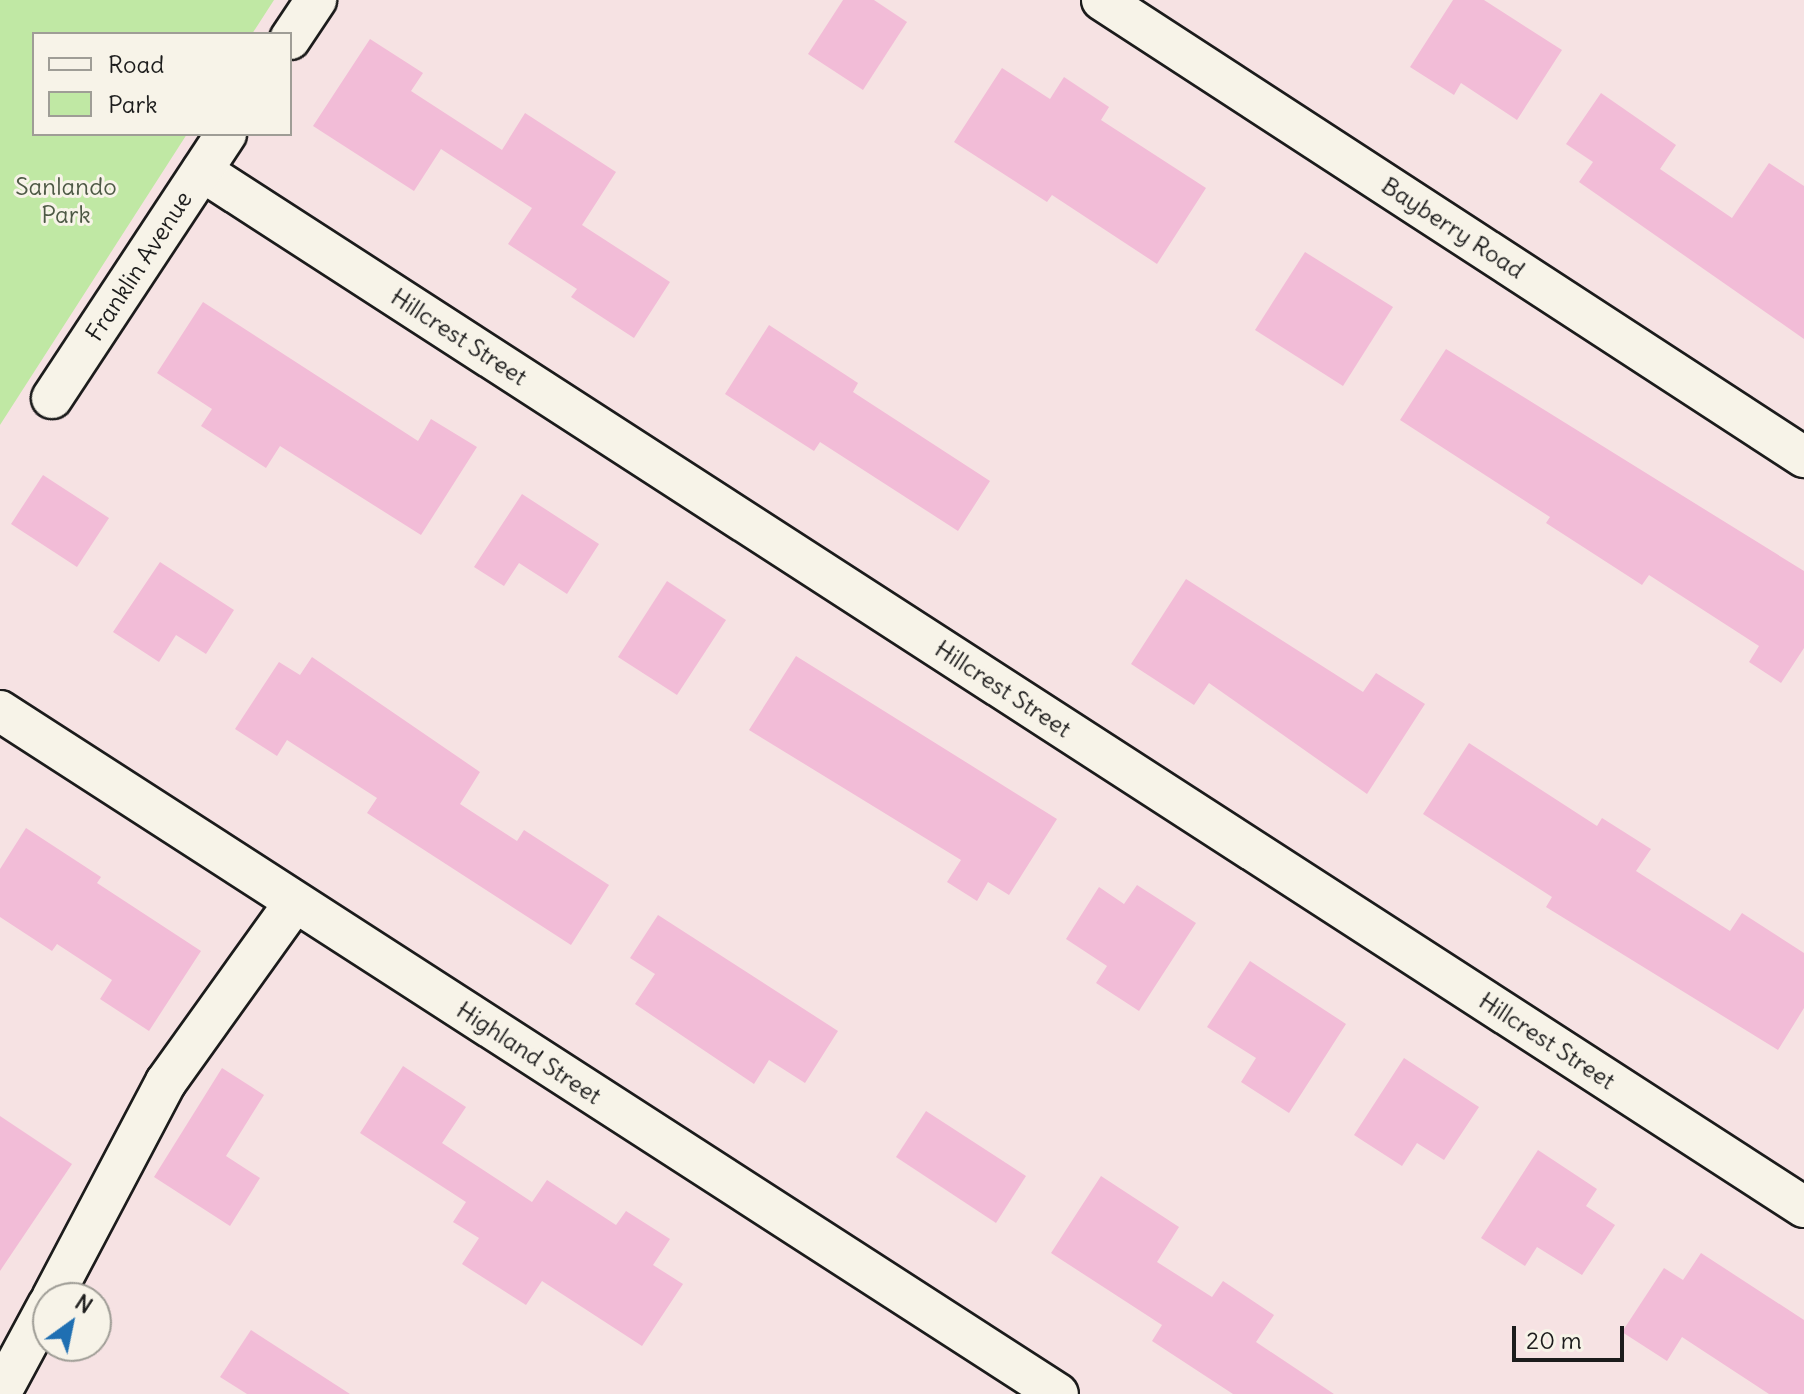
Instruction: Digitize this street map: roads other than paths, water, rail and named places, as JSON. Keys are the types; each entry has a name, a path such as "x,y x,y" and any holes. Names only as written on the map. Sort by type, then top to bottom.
{"street":[{"path":"292,36 316,0"},
{"name":"Bayberry Road","path":"1102,0 1804,457"},
{"name":"Franklin Avenue","path":"52,398 225,136"},
{"name":"Hillcrest Street","path":"202,171 1804,1207"},
{"name":"Highland Street","path":"0,711 1058,1394"},
{"path":"60,1282 166,1082 295,902"},
{"path":"10,1386 32,1339"}],"park label":[{"name":"Sanlando Park","path":"66,201"}]}
